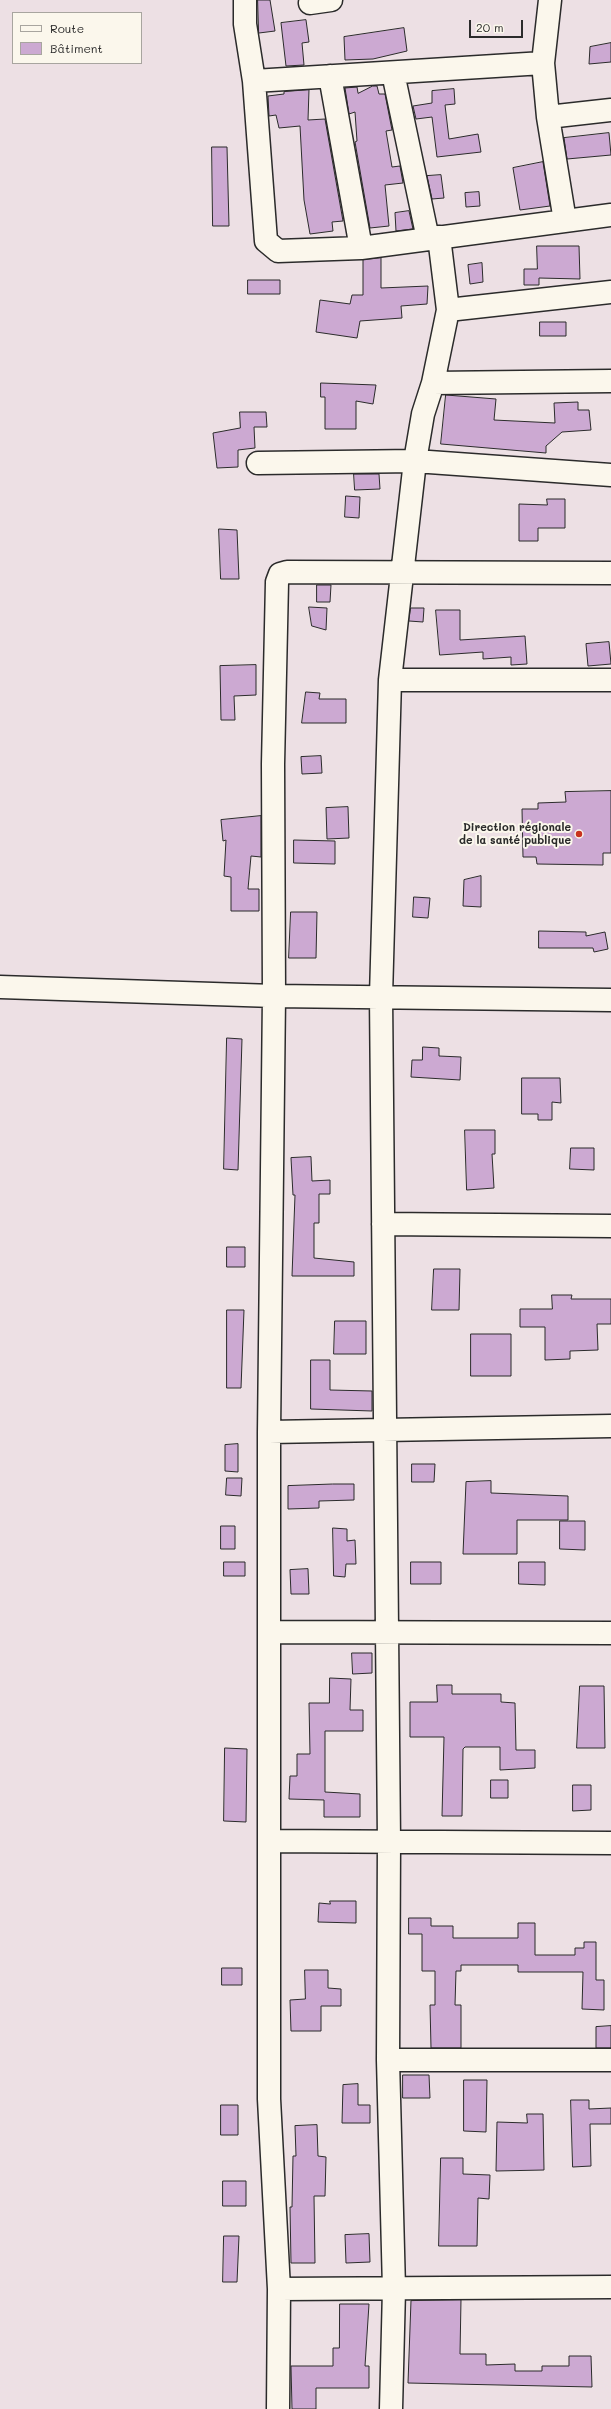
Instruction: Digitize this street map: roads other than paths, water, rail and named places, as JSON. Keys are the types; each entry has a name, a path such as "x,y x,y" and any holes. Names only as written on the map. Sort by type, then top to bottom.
{"street":[{"path":"245,0 245,24 254,81 266,241 278,250 360,248 611,215"},
{"path":"550,0 543,63 548,117 565,221"},
{"path":"254,81 543,63"},
{"path":"391,2409 394,2289 388,2060 389,1841 381,996 390,680 415,461 423,414 433,383 448,310 434,238 393,73"},
{"path":"330,76 360,248"},
{"path":"548,117 611,110"},
{"path":"448,310 611,292"},
{"path":"433,383 611,381"},
{"path":"258,463 415,461 611,475"},
{"path":"278,2409 279,2289 269,2099 269,1432 274,996 272,764 277,582 280,574 287,572 611,573"},
{"path":"390,680 611,680"},
{"path":"0,987 274,996 381,996 611,1000"},
{"path":"383,1224 611,1226"},
{"path":"269,1432 611,1426"},
{"path":"269,1632 611,1633"},
{"path":"269,1841 611,1843"},
{"path":"388,2060 611,2060"},
{"path":"279,2289 611,2287"}],"place":[{"name":"Direction régionale de la santé publique","path":"579,834"}]}
